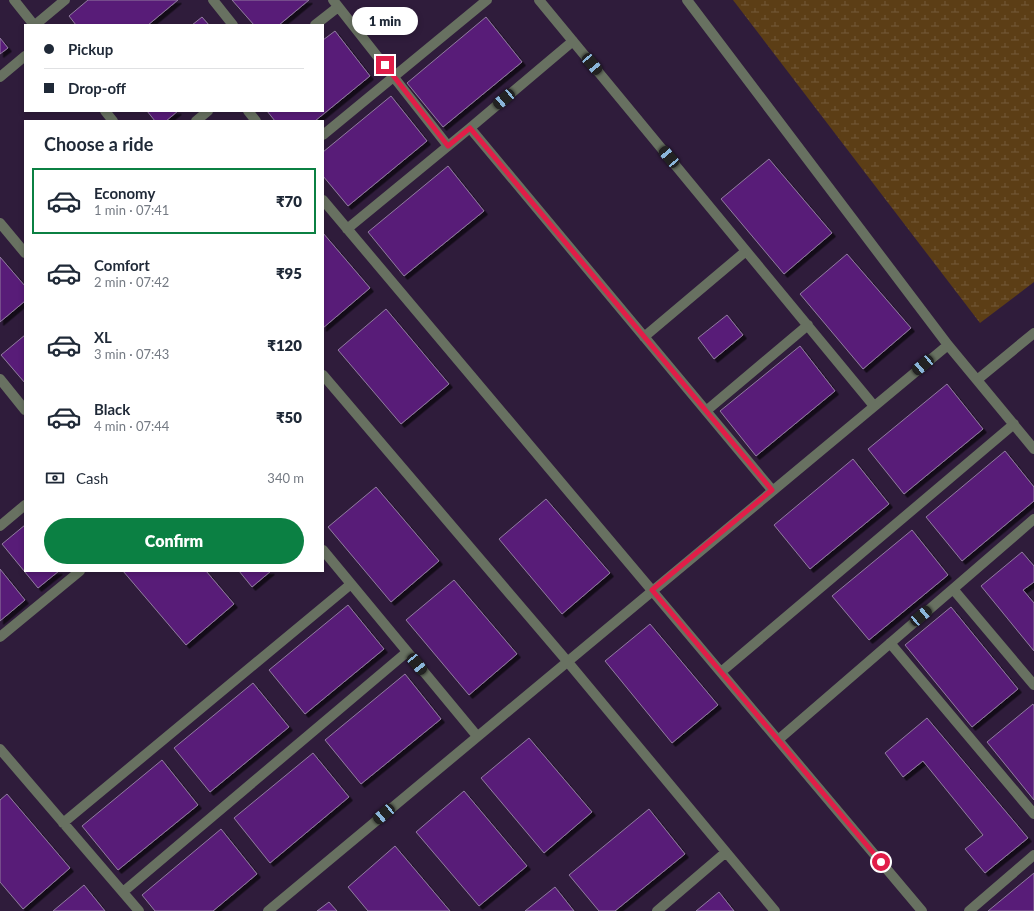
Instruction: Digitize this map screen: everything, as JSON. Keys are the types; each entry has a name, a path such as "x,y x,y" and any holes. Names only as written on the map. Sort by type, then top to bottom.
{"street":[{"path":"14,0 34,24"},
{"path":"36,24 65,0"},
{"path":"213,0 232,24"},
{"path":"324,134 487,0"},
{"path":"539,0 874,406"},
{"path":"687,0 948,345 1034,449"},
{"path":"316,24 336,3 448,146"},
{"path":"347,229 573,41"},
{"path":"0,77 24,57"},
{"path":"106,112 112,120"},
{"path":"197,120 207,112"},
{"path":"249,112 255,120"},
{"path":"470,128 772,490"},
{"path":"324,201 922,911"},
{"path":"0,223 24,252"},
{"path":"644,337 746,251"},
{"path":"706,411 808,325"},
{"path":"977,380 1034,333"},
{"path":"268,911 948,345"},
{"path":"324,376 567,661 775,911"},
{"path":"0,380 24,409"},
{"path":"721,672 1014,424"},
{"path":"0,526 24,506"},
{"path":"778,740 1034,519"},
{"path":"324,551 477,736"},
{"path":"0,637 79,572"},
{"path":"63,823 351,584"},
{"path":"953,589 1034,685"},
{"path":"890,643 1034,814"},
{"path":"123,892 407,652"},
{"path":"0,749 139,911"},
{"path":"657,911 726,852"},
{"path":"969,911 1034,855"}],"green space":[{"path":"733,0 1034,0 1034,282 980,323"}],"building":[{"path":"88,0 178,0 149,24 75,24 69,16"},
{"path":"232,0 309,0 280,24 253,24"},
{"path":"202,17 208,24 193,24"},
{"path":"486,17 522,62 443,127 407,83"},
{"path":"335,31 370,76 316,120 274,120 268,112 324,112 324,39"},
{"path":"0,38 8,48 0,54"},
{"path":"391,96 427,141 348,206 324,177 324,151"},
{"path":"148,112 177,112 167,120 154,120"},
{"path":"769,159 832,233 784,274 721,199"},
{"path":"448,166 484,211 404,276 368,232"},
{"path":"324,234 370,288 324,327"},
{"path":"847,254 911,328 863,369 800,294"},
{"path":"0,257 24,285 24,302 0,322"},
{"path":"386,309 449,384 401,424 338,350"},
{"path":"727,315 743,335 714,359 698,338"},
{"path":"24,336 24,382 1,355"},
{"path":"800,346 835,391 756,456 720,411"},
{"path":"947,384 983,429 904,494 868,449"},
{"path":"1005,451 1034,487 1034,501 962,561 926,517"},
{"path":"853,459 889,504 810,569 774,525"},
{"path":"376,487 439,561 391,602 328,527"},
{"path":"546,499 610,573 562,614 499,539"},
{"path":"24,526 24,571 2,544"},
{"path":"912,530 948,575 869,640 832,596"},
{"path":"1022,552 1034,566 1034,582 1023,590 1034,603 1034,651 981,586"},
{"path":"0,569 25,600 0,621"},
{"path":"25,572 58,572 38,588"},
{"path":"124,572 207,572 234,604 186,645"},
{"path":"240,572 270,572 252,587"},
{"path":"454,580 517,654 469,695 406,620"},
{"path":"348,605 384,649 305,714 269,670"},
{"path":"951,607 1018,689 972,727 905,645"},
{"path":"650,624 718,705 672,743 605,661"},
{"path":"405,674 441,719 361,784 325,740"},
{"path":"253,683 289,727 210,792 174,748"},
{"path":"1033,704 1034,706 1034,800 987,742"},
{"path":"927,718 1028,838 985,873 965,849 983,835 923,761 903,777 885,753"},
{"path":"529,738 592,812 544,853 481,778"},
{"path":"313,753 349,797 270,863 234,818"},
{"path":"162,760 198,805 118,870 82,826"},
{"path":"464,791 527,866 479,906 416,832"},
{"path":"7,794 70,868 23,909 0,882 0,800"},
{"path":"649,809 685,854 615,911 599,911 569,875"},
{"path":"221,829 257,874 213,911 155,911 142,895"},
{"path":"395,846 450,911 368,911 348,887"},
{"path":"1034,873 1034,911 988,911"},
{"path":"84,885 105,911 53,911"},
{"path":"555,887 574,911 525,911"},
{"path":"719,892 734,911 696,911"},
{"path":"329,902 337,911 317,911"}],"route":[{"path":"385,65 448,146 470,128 772,490 652,590 881,862"}]}
